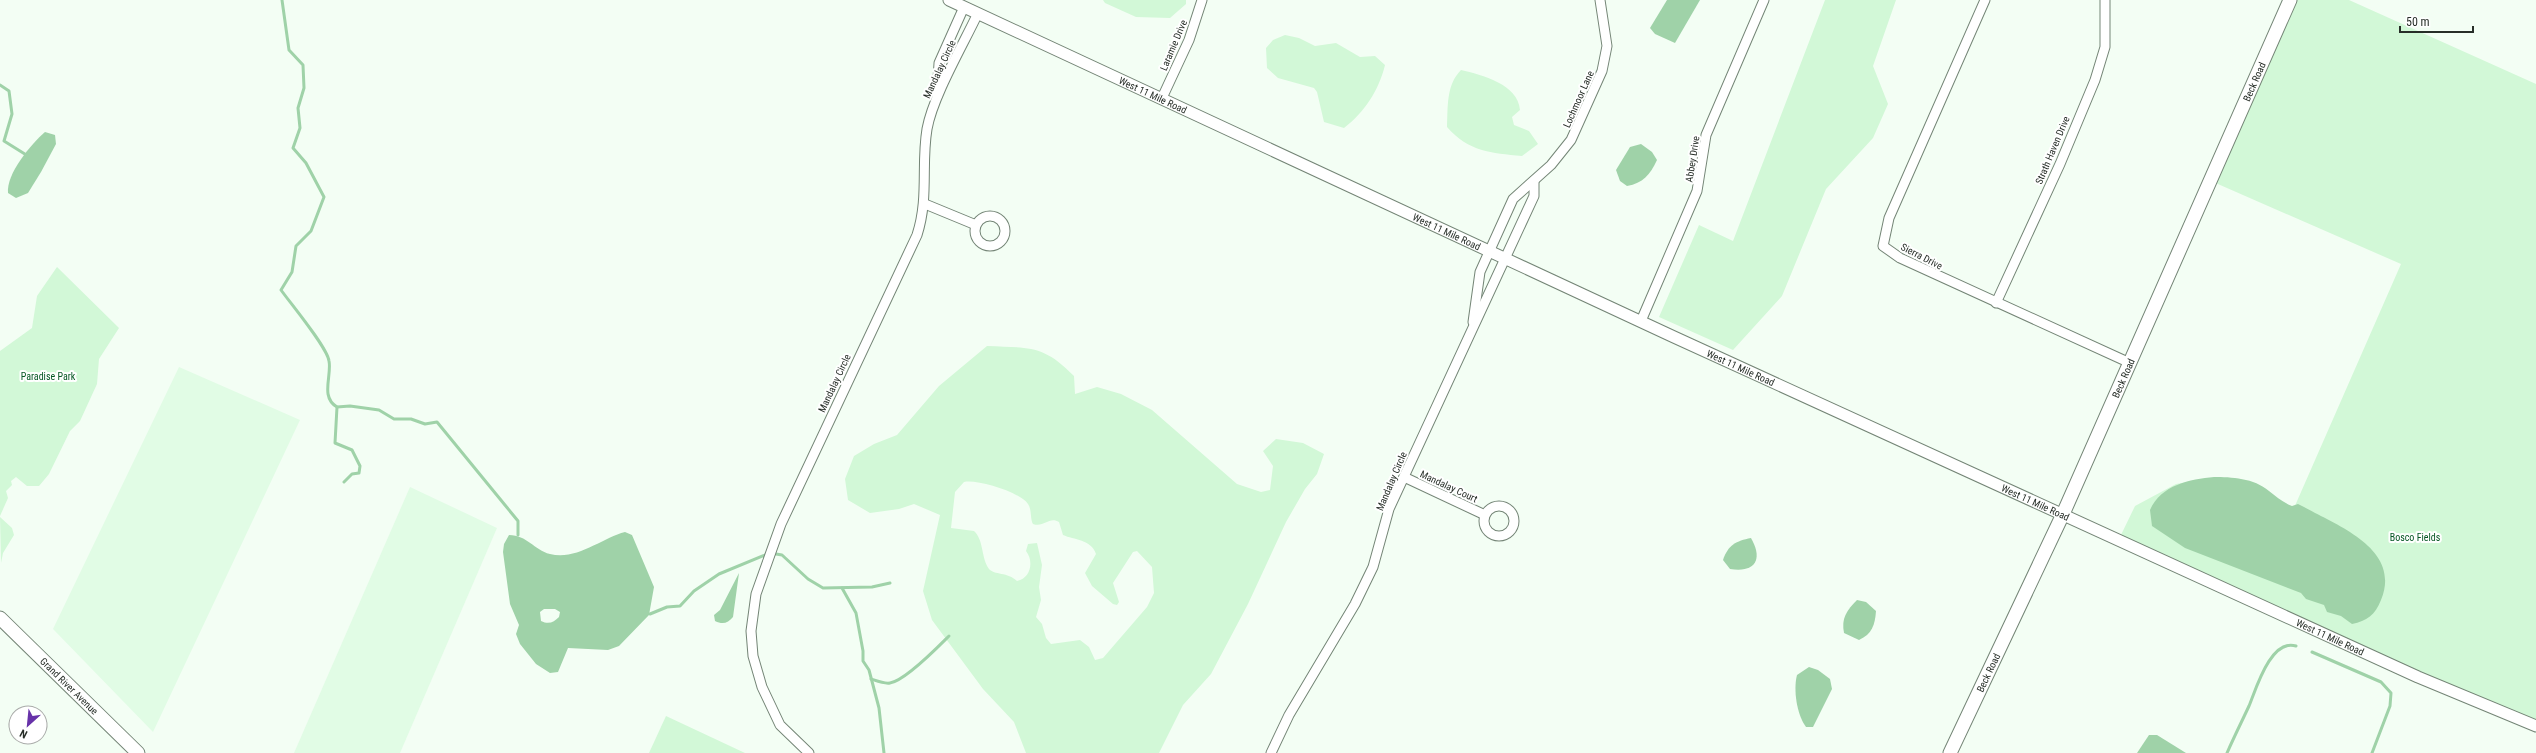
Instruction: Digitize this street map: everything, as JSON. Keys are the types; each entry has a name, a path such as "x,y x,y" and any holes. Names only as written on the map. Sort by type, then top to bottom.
{"main road":[{"name":"Beck Road","path":"1950,753 2063,514 2290,0"},
{"name":"Grand River Avenue","path":"0,618 138,753"}],"street":[{"name":"West 11 Mile Road","path":"949,0 2418,677 2536,726"},
{"name":"Laramie Drive","path":"1162,98 1189,40 1202,0"},
{"name":"Lochmoor Lane","path":"1472,330 1477,279 1515,196 1534,181 1571,140 1602,71 1607,46 1600,0"},
{"name":"Abbey Drive","path":"1641,320 1697,192 1706,135 1764,0"},
{"name":"Sierra Drive","path":"1985,0 1889,218 1883,246 1900,258 2130,364"},
{"name":"Strath Haven Drive","path":"1996,303 2060,164 2095,80 2105,47 2105,0"},
{"path":"936,102 939,63 964,7"},
{"name":"Mandalay Circle","path":"810,753 780,726 762,687 752,650 751,631 756,594 781,524 917,235 925,204 924,147 927,126 936,102 978,13"},
{"name":"Mandalay Circle","path":"1271,753 1289,714 1355,604 1373,567 1389,509 1534,196 1534,181"},
{"path":"925,204 976,225"},
{"name":"Mandalay Court","path":"1404,476 1485,515"}],"shaded area":[{"path":"1667,0 1700,0 1675,43 1655,34 1650,28"},
{"path":"45,132 55,135 56,144 28,193 16,198 8,193 8,185 11,177 20,160"},
{"path":"1641,144 1652,152 1657,160 1652,170 1645,178 1633,185 1627,186 1620,181 1616,170 1630,147"},
{"path":"179,367 300,420 153,732 53,629"},
{"path":"2214,477 2242,479 2256,483 2285,503 2292,506 2298,504 2349,531 2363,542 2375,553 2383,567 2385,582 2381,600 2376,610 2366,619 2352,624 2341,616 2327,612 2324,605 2306,599 2301,593 2185,548 2152,526 2150,510 2155,501 2161,495 2177,485 2195,479"},
{"path":"410,487 497,528 400,753 294,753"},
{"path":"625,532 632,535 654,587 649,615 619,646 608,650 568,648 558,672 550,673 536,664 520,644 516,634 519,625 510,604 503,552 504,544 509,535 521,537 544,552 560,555 579,552","holes":["544,609 555,609 560,612 557,619 549,623 541,621 540,612"]},
{"path":"1751,538 1756,552 1755,563 1746,569 1730,569 1723,560 1727,551 1733,544"},
{"path":"739,573 733,617 725,623 715,621 714,615 720,610"},
{"path":"1857,600 1866,602 1876,611 1875,621 1870,632 1859,640 1844,633 1843,628 1844,619 1850,607"},
{"path":"1809,667 1818,670 1830,679 1832,689 1813,727 1806,727 1800,716 1795,688 1797,675"},
{"path":"2149,735 2157,735 2186,753 2137,753"}],"green space":[{"path":"1103,0 1186,0 1186,4 1170,18 1136,17 1105,3"},
{"path":"1825,0 1896,0 1873,66 1888,104 1873,138 1826,189 1782,296 1733,350 1659,317 1699,225 1733,241"},
{"name":"Bosco Fields","path":"2291,0 2349,0 2536,84 2536,725 2120,537 2135,506 2176,484 2198,480 2294,508 2401,264 2211,181"},
{"path":"1285,35 1299,38 1315,46 1336,43 1360,57 1375,56 1385,65 1379,83 1370,100 1358,115 1344,128 1324,122 1317,92 1314,88 1278,78 1267,68 1266,48 1273,40"},
{"path":"1461,70 1498,82 1513,93 1518,101 1520,110 1512,117 1514,125 1529,131 1538,144 1522,156 1511,155 1481,150 1464,142 1455,135 1447,127 1448,104 1450,89 1456,76"},
{"name":"Paradise Park","path":"57,267 119,328 99,359 97,384 80,421 70,431 49,474 39,486 27,486 16,477 11,481 12,485 6,491 8,498 0,516 0,351 32,328 37,296"},
{"path":"987,346 1025,348 1044,353 1053,358 1074,376 1075,394 1097,387 1121,394 1152,410 1237,484 1261,492 1270,490 1273,466 1263,451 1276,439 1303,443 1324,454 1317,474 1305,489 1286,522 1248,604 1211,674 1183,705 1159,753 1026,753 1014,722 983,689 932,620 923,591 940,515 914,504 899,509 870,513 848,500 845,479 854,456 874,444 897,435 939,386","holes":["964,482 988,484 1016,495 1028,504 1033,524 1040,525 1052,520 1059,522 1063,535 1090,545 1096,554 1085,573 1092,586 1113,604 1117,605 1119,602 1113,583 1133,552 1137,551 1152,567 1154,593 1147,607 1103,658 1095,660 1089,647 1080,640 1051,644 1046,638 1042,624 1036,617 1041,600 1039,587 1042,565 1037,543 1028,544 1026,551 1030,559 1030,569 1022,579 1017,581 1010,576 994,572 989,569 986,565 981,544 974,531 951,528 955,492"]},
{"path":"0,517 12,528 14,535 3,553 1,563"},
{"path":"666,716 745,753 649,753"}],"waterway":[{"path":"282,0 289,50 303,65 304,88 298,108 300,128 293,148 306,163 324,197 311,231 296,246 292,272 281,290 316,336 329,361 329,398 337,407 335,443 352,450 360,466 359,473 352,474 344,482"},
{"path":"0,85 9,91 12,114 4,141 28,156"},
{"path":"337,407 350,406 379,410 394,419 411,419 425,424 437,422 518,521 518,535"},
{"path":"650,614 667,607 680,606 694,591 719,574 770,553 782,555 808,579 823,588 872,587 890,583"},
{"path":"842,588 856,613 863,651 863,661 869,670 879,708 884,753"},
{"path":"871,679 885,683 896,681 921,663 949,636"},
{"path":"2227,753 2249,706 2260,677 2272,657 2279,650 2287,646 2296,646"},
{"path":"2312,652 2381,682 2391,693 2390,706 2372,753"}]}
